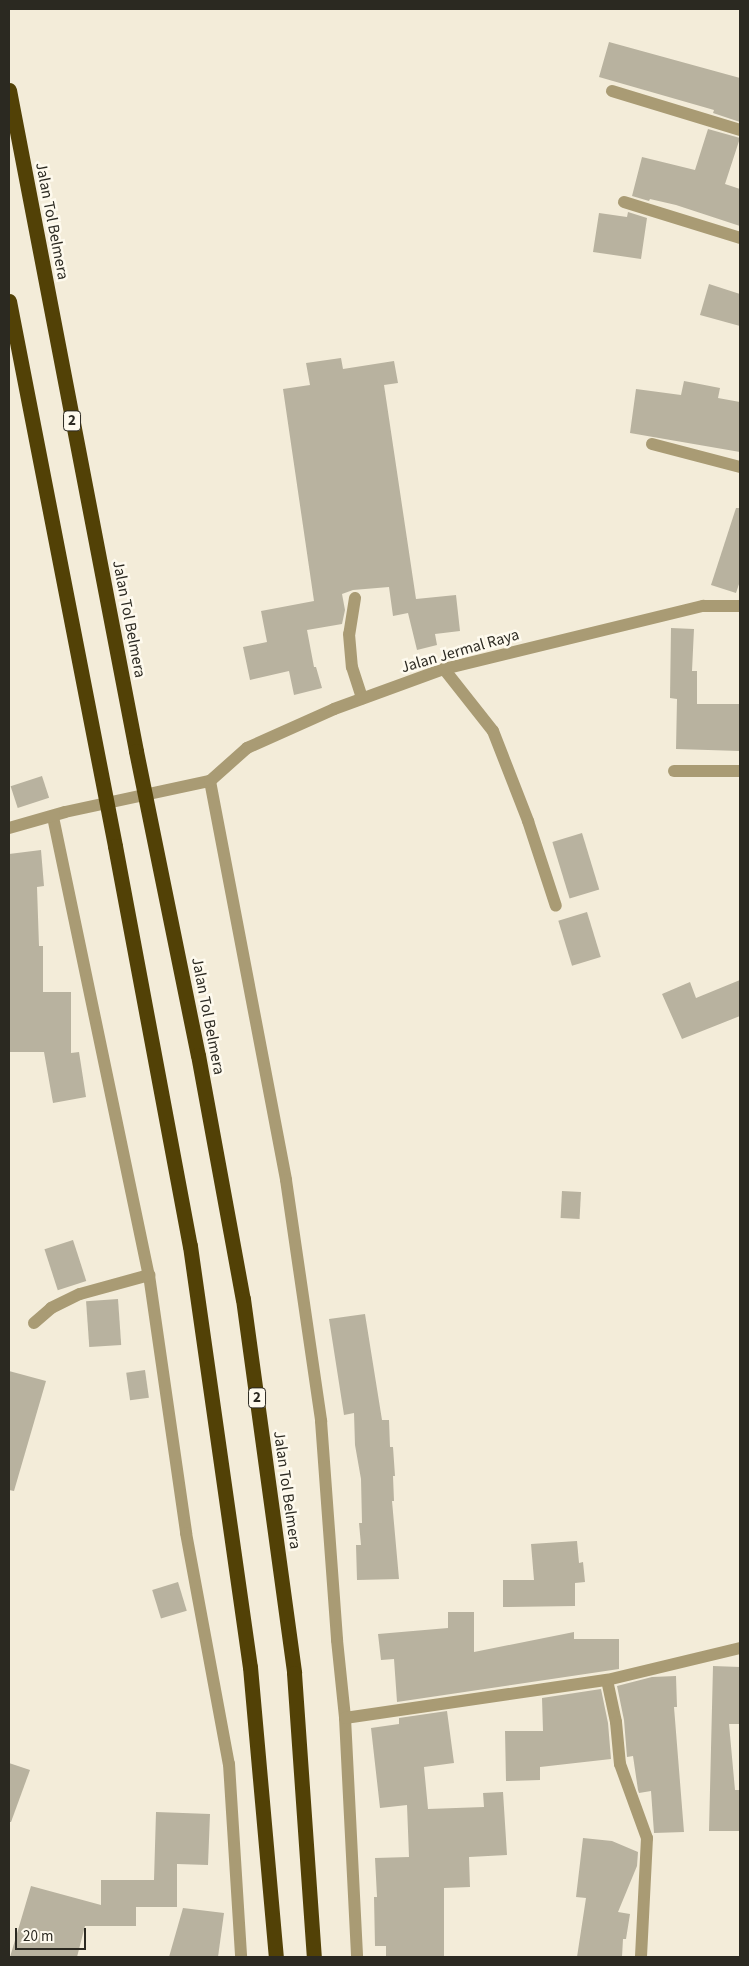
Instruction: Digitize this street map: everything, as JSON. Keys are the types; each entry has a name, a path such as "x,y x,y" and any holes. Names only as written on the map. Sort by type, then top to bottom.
{"highway":[{"name":"Jalan Tol Belmera","path":"9,90 136,751 198,1055 239,1279 267,1467 294,1673 314,1957"},
{"path":"9,301 116,846 190,1246 250,1667 276,1957"}],"street":[{"path":"612,91 740,130"},
{"path":"624,202 740,238"},
{"path":"652,444 740,466"},
{"path":"356,598 349,634 352,667 362,698"},
{"name":"Jalan Jermal Raya","path":"210,781 247,748 334,709 444,669 703,606 740,606"},
{"path":"444,669 494,731 528,821 556,906"},
{"path":"674,771 740,771"},
{"path":"9,828 59,814 210,781 286,1180 321,1421 337,1640 345,1718 357,1957"},
{"path":"59,814 149,1275 186,1533 229,1764 241,1957"},
{"path":"34,1323 51,1308 80,1294 149,1275"},
{"path":"345,1718 608,1680 740,1648"},
{"path":"608,1680 616,1722 620,1764 647,1838 641,1957"}],"building":[{"path":"609,42 740,78 740,122 713,113 714,110 599,77"},
{"path":"708,129 740,138 725,184 740,189 740,226 676,205 632,196 642,157 695,170"},
{"path":"628,212 647,218 641,259 593,252 599,213 627,217"},
{"path":"709,284 740,294 740,326 700,315"},
{"path":"341,358 343,369 394,361 398,383 384,385 416,599 456,595 460,631 435,634 437,645 417,650 408,613 393,616 389,587 353,590 342,594 345,610 342,624 307,630 314,667 316,667 322,688 294,695 289,671 250,680 243,647 267,642 261,611 314,601 283,389 310,385 306,363"},
{"path":"684,381 720,388 718,398 740,402 740,452 630,433 636,389 681,395"},
{"path":"736,508 740,508 740,581 736,593 711,585"},
{"path":"671,628 694,629 692,671 697,671 697,704 740,704 740,751 676,749 677,699 670,698"},
{"path":"42,776 49,798 18,808 11,786"},
{"path":"582,833 599,889 570,898 552,842"},
{"path":"41,850 44,886 37,887 39,946 43,946 43,992 71,992 71,1053 79,1052 86,1097 53,1103 44,1052 9,1052 9,854"},
{"path":"587,912 601,957 572,966 558,921"},
{"path":"740,980 740,1016 682,1039 662,994 690,982 696,998"},
{"path":"562,1191 581,1192 580,1219 561,1218"},
{"path":"73,1240 86,1281 58,1290 44,1249"},
{"path":"118,1299 121,1345 89,1347 86,1301"},
{"path":"365,1314 382,1420 389,1420 390,1447 393,1447 395,1476 393,1476 394,1501 392,1501 399,1579 357,1580 356,1545 361,1545 359,1523 362,1523 361,1479 355,1445 354,1413 344,1415 329,1319"},
{"path":"145,1370 149,1398 130,1400 126,1373"},
{"path":"9,1371 46,1381 14,1491 9,1490"},
{"path":"577,1541 579,1563 583,1562 585,1582 575,1583 575,1606 503,1607 503,1580 534,1580 531,1544"},
{"path":"178,1582 187,1611 161,1619 152,1590"},
{"path":"448,1612 474,1612 474,1652 574,1632 574,1639 619,1639 619,1669 397,1702 394,1659 381,1660 378,1634 448,1628"},
{"path":"713,1666 740,1667 740,1724 729,1724 735,1790 740,1790 740,1831 709,1831"},
{"path":"676,1676 677,1707 674,1707 684,1832 654,1833 651,1791 639,1793 633,1756 627,1757 624,1720 617,1686 652,1677"},
{"path":"601,1689 608,1723 611,1759 540,1767 540,1780 506,1781 505,1731 543,1731 542,1698"},
{"path":"447,1711 454,1763 424,1767 428,1809 484,1807 483,1793 503,1792 507,1855 469,1857 470,1887 444,1888 444,1957 386,1957 386,1946 375,1946 374,1897 377,1897 375,1858 409,1857 407,1805 380,1808 371,1728 399,1724 399,1718"},
{"path":"9,1763 30,1770 11,1822 9,1822"},
{"path":"156,1812 210,1814 208,1865 177,1864 177,1907 136,1907 136,1926 85,1926 77,1957 10,1957 31,1886 101,1905 101,1880 154,1880"},
{"path":"583,1838 612,1841 638,1852 637,1866 618,1912 630,1914 626,1939 623,1939 622,1957 577,1957 586,1898 576,1897"},
{"path":"183,1908 224,1913 218,1957 169,1957"}]}
